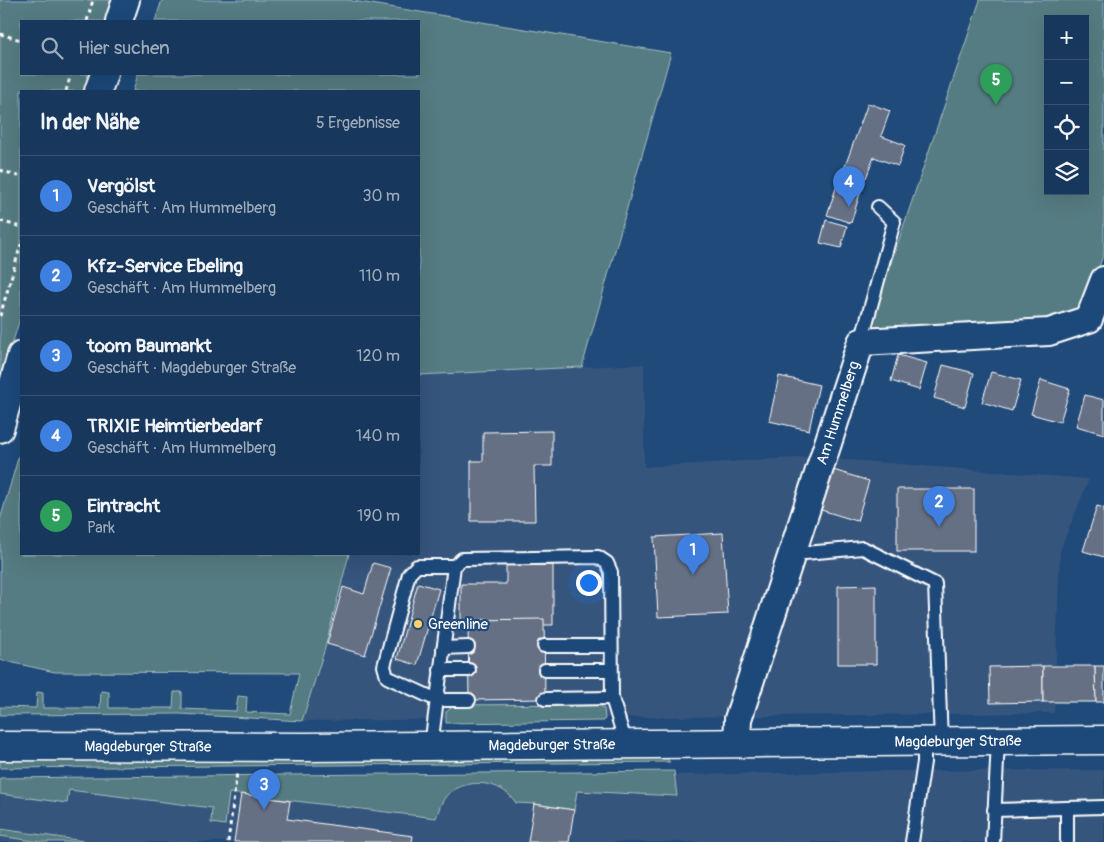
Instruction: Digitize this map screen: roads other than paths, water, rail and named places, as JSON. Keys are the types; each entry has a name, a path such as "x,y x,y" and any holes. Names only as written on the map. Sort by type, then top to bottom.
{"main road":[{"name":"Magdeburger Straße","path":"0,746 431,746 1104,740"}],"street":[{"path":"120,20 126,0"},
{"path":"98,90 104,75"},
{"name":"Am Hummelberg","path":"738,743 738,719 861,342 1049,332 1089,319 1104,280"},
{"path":"0,429 20,358"}],"lane":[{"path":"861,342 894,222 878,207"},
{"path":"792,549 805,553 863,548 936,584 933,742 924,762 912,842"},
{"path":"431,746 454,566 462,559 598,557 607,563 611,572 612,698 626,744"},
{"path":"454,566 417,566 409,574 384,666 386,677 437,700 469,700"},
{"path":"544,646 611,646"},
{"path":"443,648 468,647"},
{"path":"440,670 469,670"},
{"path":"545,670 611,670"},
{"path":"545,699 612,698"},
{"path":"993,842 998,741"},
{"path":"994,810 1104,807"},
{"path":"1067,808 1067,842"}],"place":[{"name":"Eintracht","path":"996,105"},
{"name":"TRIXIE Heimtierbedarf","path":"849,207"},
{"name":"Kfz-Service Ebeling","path":"939,527"},
{"name":"Vergölst","path":"693,575"},
{"name":"Greenline","path":"418,624"},
{"name":"toom Baumarkt","path":"264,810"}]}
